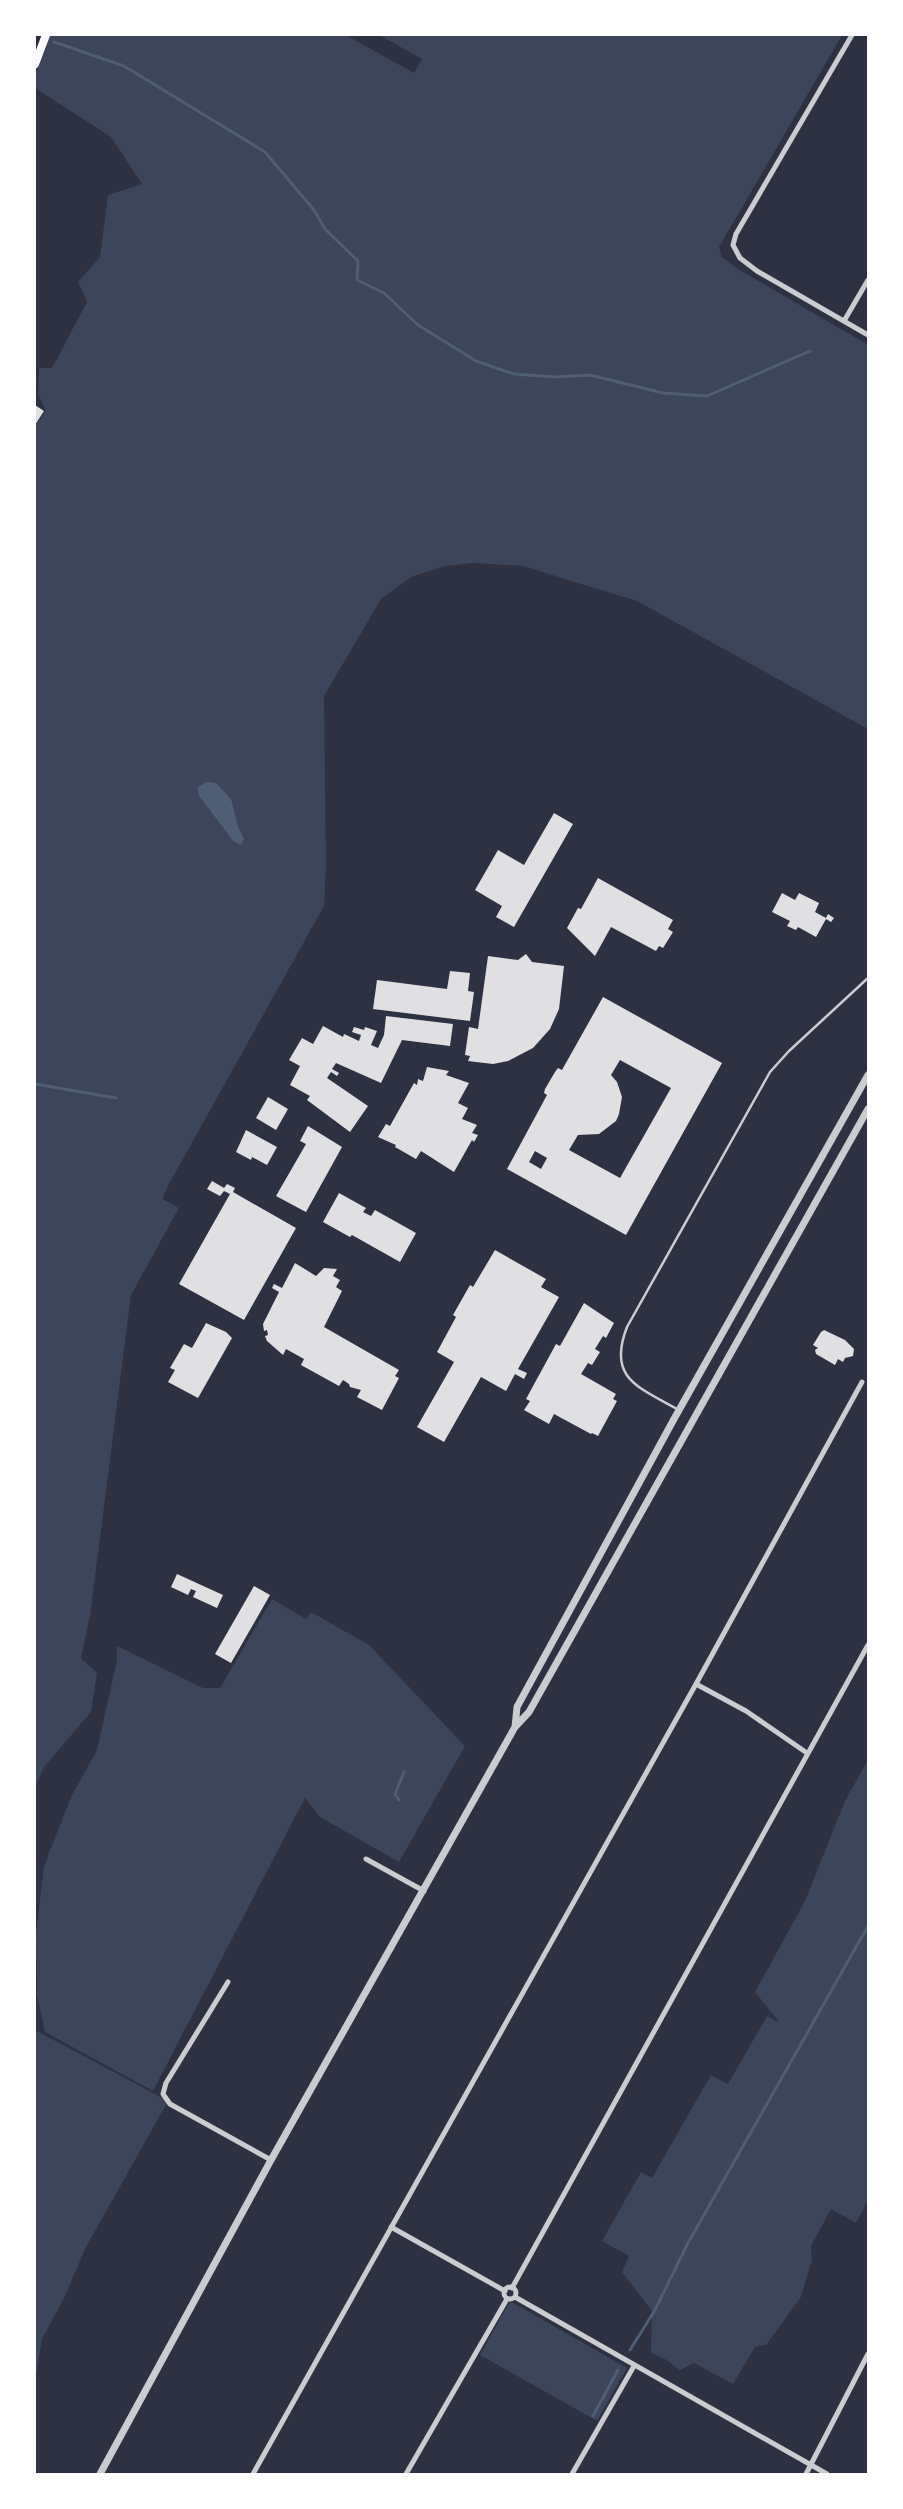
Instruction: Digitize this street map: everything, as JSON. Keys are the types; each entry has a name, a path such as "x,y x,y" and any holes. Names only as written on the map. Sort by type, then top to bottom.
{"main road":[{"path":"35,64 46,35"}],"street":[{"path":"852,35 736,234 733,245 736,253 757,271 868,335"},
{"path":"844,321 868,280"},
{"path":"515,1727 517,1707 680,1410 868,1075"},
{"path":"100,2474 271,2160 515,1727 529,1712 868,1109"},
{"path":"253,2474 696,1684 862,1382"},
{"path":"504,2291 512,2288 868,1646"},
{"path":"696,1684 746,1712 807,1753"},
{"path":"366,1859 424,1891"},
{"path":"228,1982 166,2083 163,2094 170,2104 271,2160"},
{"path":"392,2227 504,2291 507,2298"},
{"path":"512,2288 516,2292 515,2297"},
{"path":"507,2298 515,2297 827,2474"},
{"path":"406,2474 507,2298"},
{"path":"806,2474 868,2354"},
{"path":"572,2474 634,2366"}],"lane":[{"path":"680,1410 646,1392 623,1371 620,1360 620,1347 627,1327 770,1072 789,1051 868,978"}],"shaded area":[{"path":"50,35 346,35 414,73 422,59 379,35 842,35 719,247 722,257 738,269 868,345 868,729 637,601 523,566 473,563 445,566 411,577 381,599 324,696 326,866 324,906 169,1184 162,1199 179,1208 131,1295 90,1616 81,1658 97,1673 91,1712 44,1767 35,1788 35,427 46,410 38,395 39,368 52,368 87,302 78,282 100,257 108,195 142,184 111,137 35,88 35,75"},
{"path":"207,782 216,783 231,799 238,827 244,839 241,845 234,842 199,796 197,787"},
{"path":"272,1599 306,1619 311,1612 369,1645 465,1746 399,1862 320,1817 305,1798 153,2091 45,2032 37,1995 36,1935 44,1866 72,1795 97,1750 117,1660 117,1646 203,1688 220,1688"},
{"path":"868,1760 868,2200 856,2223 831,2209 811,2246 812,2260 801,2297 766,2345 755,2347 733,2384 694,2363 680,2370 665,2359 651,2353 652,2311 622,2272 629,2256 602,2241 641,2172 652,2178 711,2075 728,2084 767,2016 780,2023 755,1992 805,1901 845,1801"},
{"path":"35,2030 168,2101 85,2249 66,2294 42,2339 35,2380"},
{"path":"510,2301 627,2368 597,2421 480,2355"}],"building":[{"path":"35,405 44,411 35,425"},
{"path":"554,813 573,824 514,927 496,917 502,906 475,890 498,850 524,865"},
{"path":"598,878 673,920 668,929 673,932 663,948 659,946 656,951 611,927 595,956 567,928 578,908 581,909"},
{"path":"782,893 795,900 799,893 819,903 815,912 826,918 828,914 834,918 831,922 826,919 816,937 798,927 796,930 787,926 790,921 772,912"},
{"path":"526,954 532,962 564,966 559,1009 550,1029 533,1048 508,1061 493,1064 468,1061 470,1056 465,1055 469,1027 478,1029 488,956 518,960"},
{"path":"450,971 470,973 468,991 474,992 470,1021 373,1009 377,980 447,989"},
{"path":"603,997 722,1063 626,1235 507,1169 547,1095 544,1093 545,1089 558,1068 562,1070","holes":["620,1060 671,1088 620,1178 569,1150 578,1135 599,1134 616,1121 622,1097 617,1082 611,1075","535,1151 547,1158 541,1169 529,1162"]},
{"path":"386,1016 453,1024 450,1046 402,1040 381,1083 336,1063 332,1069 339,1073 337,1076 331,1072 327,1078 368,1106 350,1132 307,1100 310,1096 290,1085 300,1066 289,1060 302,1038 313,1044 323,1026 343,1037 344,1034 359,1041 361,1035 352,1032 354,1027 364,1030 365,1027 377,1031 371,1045 378,1048 384,1035"},
{"path":"427,1067 449,1071 446,1075 469,1083 458,1103 468,1108 462,1119 477,1125 472,1133 478,1135 474,1142 472,1140 454,1172 421,1151 416,1159 395,1147 396,1145 378,1137 386,1124 390,1126 414,1083 417,1085 418,1079 423,1081"},
{"path":"268,1097 288,1109 276,1130 256,1118"},
{"path":"308,1126 342,1147 306,1212 276,1196 306,1144 300,1141"},
{"path":"246,1130 277,1147 267,1165 252,1157 251,1160 236,1152"},
{"path":"212,1181 224,1188 227,1184 235,1188 233,1192 296,1228 244,1320 179,1284 230,1194 224,1191 220,1196 207,1189"},
{"path":"339,1193 366,1208 363,1212 371,1216 375,1210 416,1233 400,1262 352,1235 350,1237 323,1222"},
{"path":"495,1250 546,1279 541,1287 559,1297 518,1369 527,1373 524,1379 515,1374 506,1391 481,1377 444,1442 417,1427 454,1362 437,1352 456,1317 453,1315 470,1285 473,1287"},
{"path":"295,1263 316,1276 324,1268 337,1269 333,1276 340,1280 336,1287 342,1291 324,1327 399,1370 395,1376 399,1378 382,1410 357,1397 361,1390 350,1387 343,1380 339,1386 301,1365 304,1359 286,1349 283,1355 267,1341 265,1336 268,1335 267,1330 264,1331 263,1324 279,1292 272,1288 274,1284 282,1288"},
{"path":"584,1303 614,1323 606,1338 603,1336 595,1349 600,1352 592,1365 588,1363 581,1374 616,1394 613,1399 617,1401 598,1436 554,1414 549,1424 524,1410 530,1401 526,1399 556,1344 560,1346"},
{"path":"206,1323 226,1332 232,1338 198,1398 168,1382 175,1370 170,1368 184,1344 192,1348"},
{"path":"824,1330 845,1340 854,1349 853,1356 845,1358 843,1362 838,1359 835,1365 816,1354 815,1350 818,1348 813,1345"},
{"path":"177,1574 223,1595 217,1608 193,1597 196,1591 191,1589 188,1595 171,1587"},
{"path":"254,1586 270,1595 231,1663 215,1654"}],"waterway":[{"path":"54,42 124,66 265,152 314,210 325,229 358,261 357,280 384,293 418,325 476,361 514,374 555,377 590,375 663,393 707,396 810,351"},
{"path":"35,1084 116,1098"},
{"path":"399,1800 395,1794 404,1772"},
{"path":"630,2350 655,2310 688,2243 868,1926"},
{"path":"593,2416 618,2370"}]}
